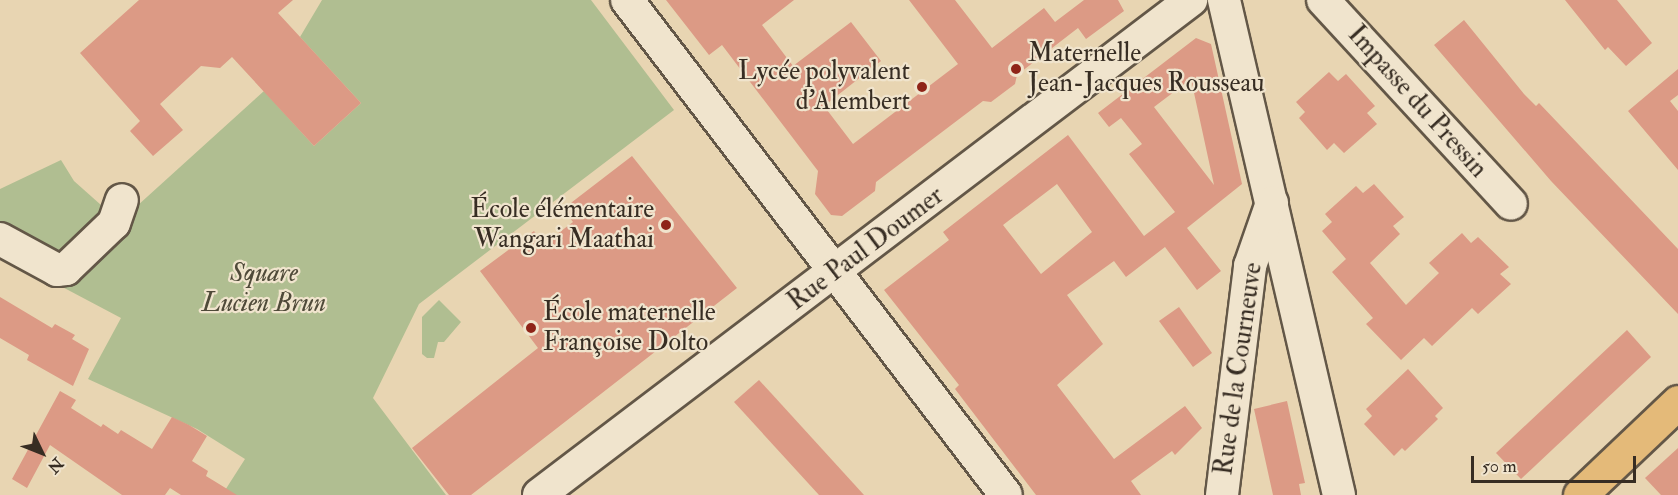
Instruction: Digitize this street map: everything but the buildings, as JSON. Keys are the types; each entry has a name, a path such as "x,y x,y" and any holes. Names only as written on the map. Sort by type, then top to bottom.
{"main road":[{"path":"1580,495 1678,402"}],"street":[{"path":"627,0 1006,495"},
{"name":"Rue Paul Doumer","path":"539,495 835,274 1191,0"},
{"path":"1224,0 1338,495"},
{"name":"Impasse du Pressin","path":"1323,0 1511,204"},
{"path":"0,238 57,270 66,269 114,223 122,200"},
{"name":"Rue de la Courneuve","path":"1222,495 1250,266 1272,203"}],"green space":[{"name":"Square Lucien Brun","path":"322,0 591,0 674,110 419,304 373,398 446,495 222,495 245,459 197,429 88,379 121,318 0,254 0,189 61,160 74,181 101,205 137,206 264,91 314,146 361,103 300,37"},
{"path":"439,300 461,322 444,342 438,342 434,358 427,358 422,354 422,317"}],"place":[{"name":"Maternelle Jean-Jacques Rousseau","path":"1016,69"},
{"name":"Lycée polyvalent d'Alembert","path":"922,87"},
{"name":"École élémentaire Wangari Maathai","path":"666,225"},
{"name":"École maternelle Françoise Dolto","path":"531,328"}]}
